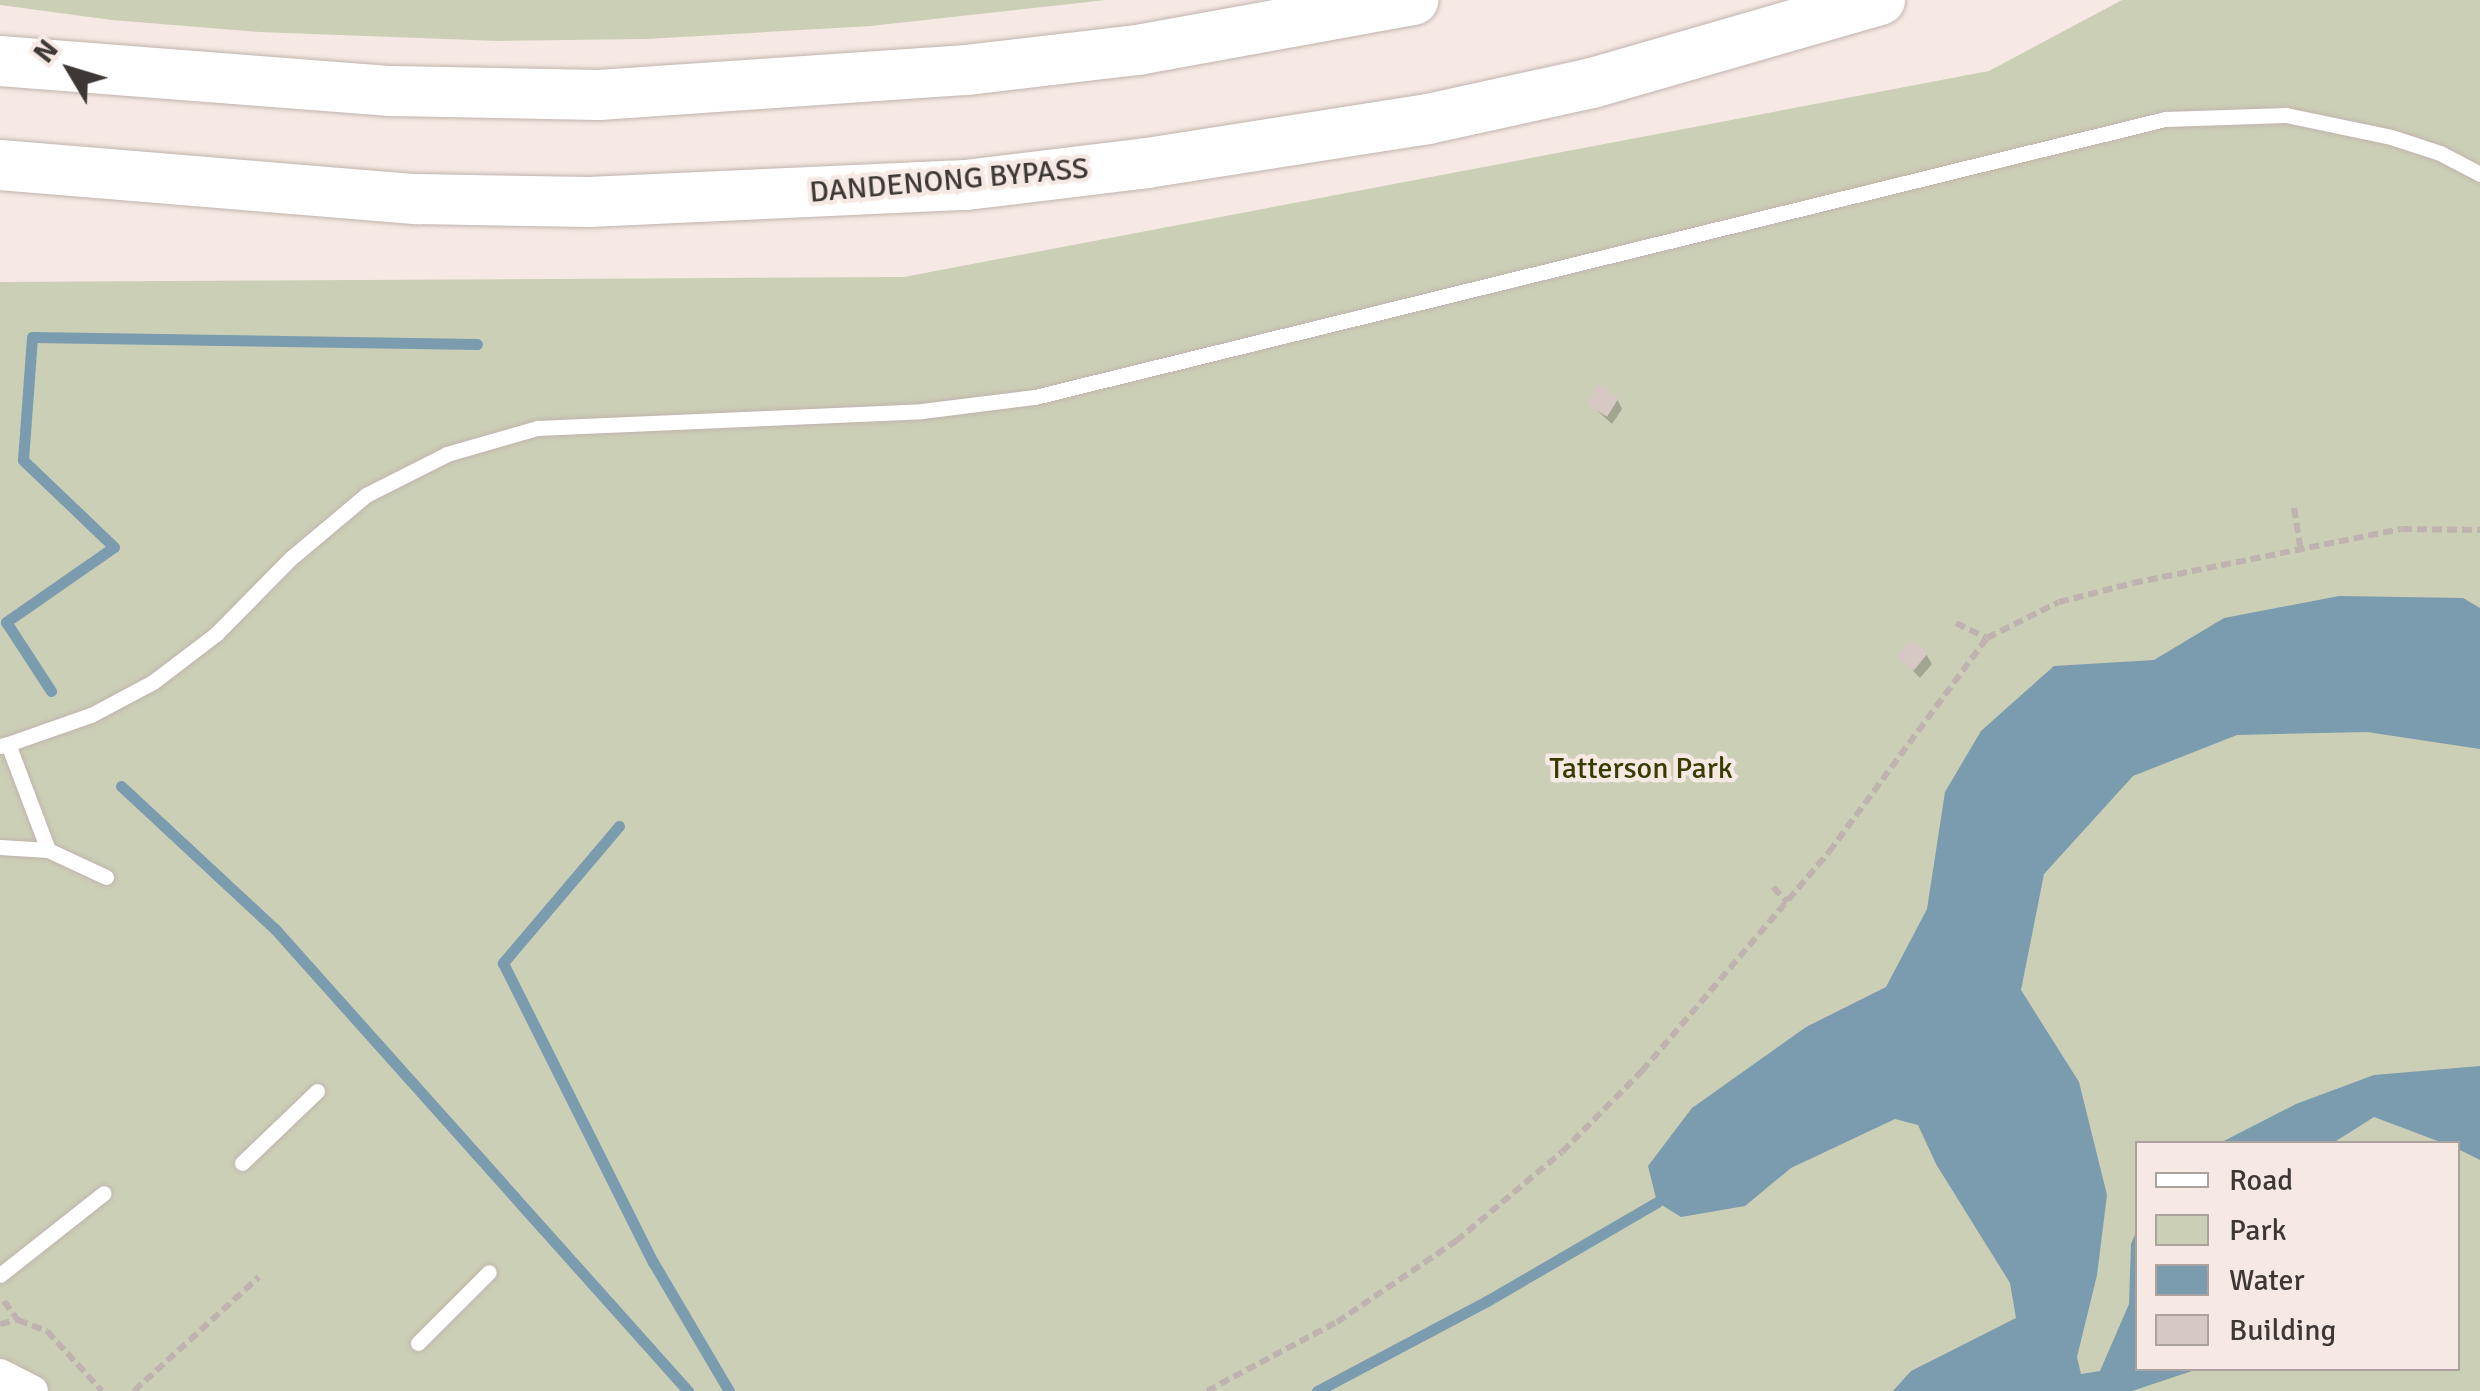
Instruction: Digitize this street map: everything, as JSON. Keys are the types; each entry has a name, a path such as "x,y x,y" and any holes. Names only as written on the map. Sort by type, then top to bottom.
{"highway":[{"path":"0,62 391,91 599,95 967,70 1138,50 1414,0"},
{"name":"DANDENONG BYPASS","path":"0,166 237,188 437,200 589,202 966,185 1147,163 1428,119 1592,83 1880,0"}],"street":[{"path":"0,1374 33,1391"}],"lane":[{"path":"48,850 4,745 91,716 154,682 216,634 291,558 366,495 447,454 537,428 922,411 1035,396 2166,119 2286,116 2391,137 2440,153 2480,174"},
{"path":"0,846 48,850 106,877"},
{"path":"242,1162 317,1091"},
{"path":"0,1275 104,1192"},
{"path":"418,1342 489,1272"}],"path":[{"path":"2294,508 2300,547"},
{"path":"1207,1391 1337,1322 1456,1240 1546,1165 1642,1071 1788,902 1925,728 1988,638 2021,617 2059,602 2300,547 2402,529 2480,530"},
{"path":"1956,624 1988,638"},
{"path":"1773,887 1788,902"},
{"path":"134,1391 259,1277"},
{"path":"0,1295 18,1320"},
{"path":"0,1324 18,1320 47,1331 102,1391"}],"green space":[{"path":"0,0 1106,0 871,26 647,39 498,41 260,32 112,20 0,5"},
{"name":"Tatterson Park","path":"2122,0 2480,0 2480,1391 0,1391 0,282 904,277 1989,71"}],"water":[{"path":"2339,596 2463,598 2480,608 2480,749 2367,732 2237,735 2133,776 2044,874 2021,990 2079,1082 2107,1195 2097,1275 2077,1357 2081,1374 2100,1371 2129,1304 2131,1244 2135,1235 2135,1371 2192,1371 2132,1391 1893,1391 1911,1371 2016,1318 2010,1283 1936,1164 1918,1125 1895,1119 1791,1168 1745,1206 1681,1217 1657,1202 1648,1166 1692,1108 1806,1027 1886,987 1927,909 1945,792 1981,731 2054,666 2154,660 2224,618"},
{"path":"2480,1066 2480,1160 2460,1150 2460,1141 2438,1141 2374,1117 2336,1141 2224,1141 2296,1104 2374,1075"}],"building":[{"path":"1598,384 1619,397 1607,417 1586,404"},
{"path":"1911,639 1928,653 1914,671 1897,657"}],"waterway":[{"path":"51,691 6,622 114,547 23,460 32,337 477,344"},
{"path":"121,786 275,929 688,1391"},
{"path":"619,826 503,963 653,1262 729,1391"},
{"path":"1317,1391 1487,1301 1657,1202"}]}
